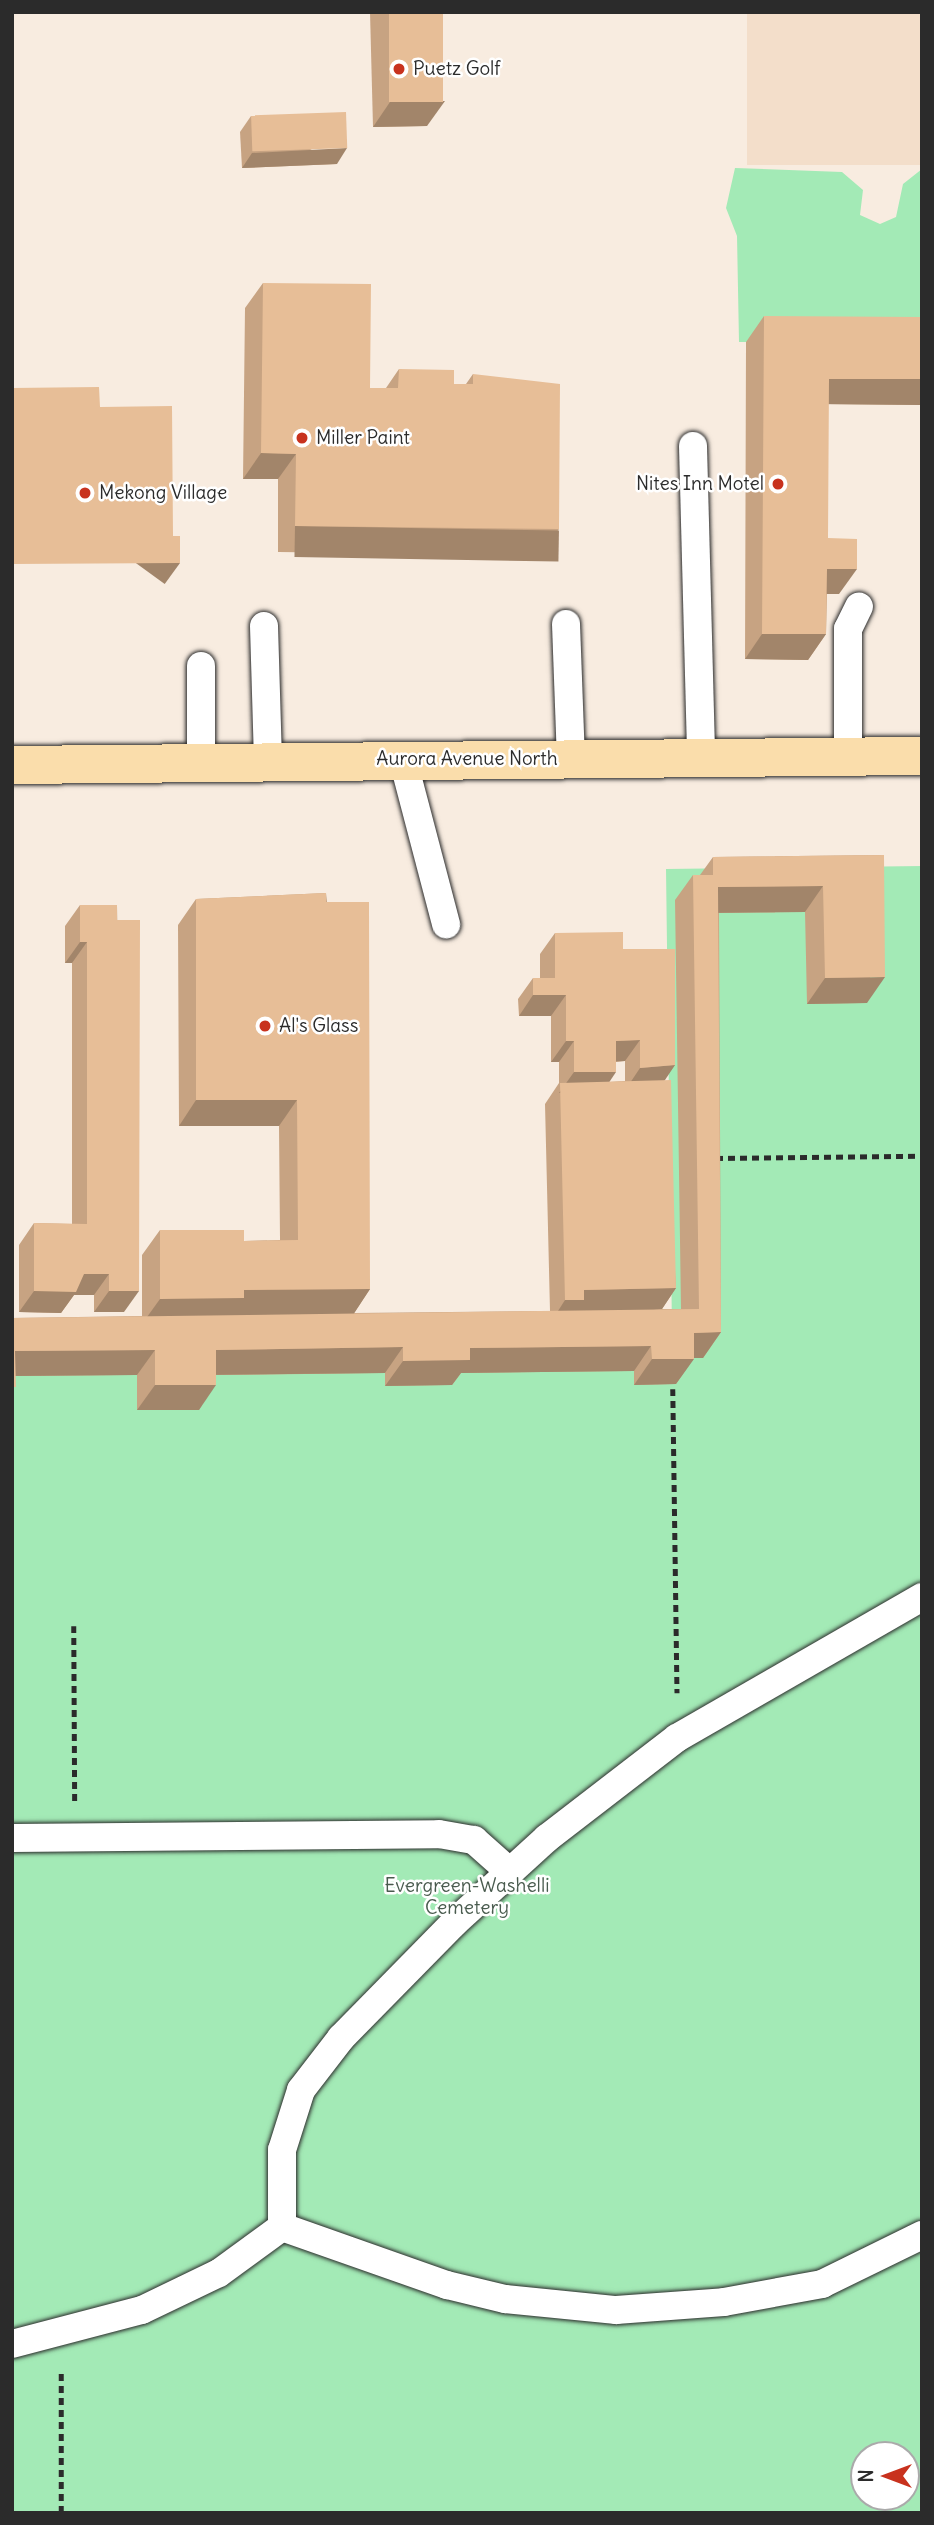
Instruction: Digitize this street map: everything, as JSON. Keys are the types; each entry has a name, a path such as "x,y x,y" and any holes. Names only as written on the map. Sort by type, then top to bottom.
{"highway":[{"name":"Aurora Avenue North","path":"12,765 268,759 922,756"}],"lane":[{"path":"693,446 701,757"},
{"path":"848,756 848,629 859,606"},
{"path":"566,624 570,758"},
{"path":"264,626 268,759"},
{"path":"201,666 201,761"},
{"path":"403,760 446,924"},
{"path":"282,2227 282,2150 301,2090 396,1981 510,1871 677,1738 922,1597"},
{"path":"12,1838 439,1834 474,1840 510,1871"},
{"path":"282,2227 447,2285 505,2299 616,2311 724,2302 822,2284 922,2235"},
{"path":"12,2344 61,2336 183,2293 282,2227"}],"path":[{"path":"701,1158 922,1156"},
{"path":"673,1390 677,1738"},
{"path":"74,1626 76,1838"},
{"path":"61,2336 61,2513"}],"shaded area":[{"path":"747,12 922,12 922,165 747,165"}],"green space":[{"path":"735,168 842,172 863,190 860,215 880,224 896,217 903,184 922,169 922,342 739,342 737,236 726,208"},
{"name":"Evergreen-Washelli Cemetery","path":"922,866 922,2513 12,2513 12,1338 672,1331 666,869"}],"building":[{"path":"389,12 443,12 443,102 389,102"},
{"path":"346,112 347,148 252,151 251,115"},
{"path":"263,283 371,284 370,388 398,388 399,369 454,370 454,384 473,384 473,374 560,384 559,529 295,526 296,454 261,453"},
{"name":"Nites Inn Motel","path":"764,316 922,317 922,379 829,379 828,538 857,539 857,569 827,569 826,634 762,634"},
{"name":"Mekong Village","path":"99,387 100,407 172,406 173,536 180,536 180,563 12,564 12,388"},
{"path":"884,855 885,977 825,978 823,886 718,887 721,1332 694,1333 694,1359 652,1359 651,1346 470,1348 470,1360 403,1361 403,1347 216,1350 216,1385 155,1385 155,1350 15,1351 16,1387 12,1387 12,1318 699,1309 693,875 713,875 713,857"},
{"name":"Al's Glass","path":"326,893 326,902 369,902 370,1289 244,1290 244,1298 160,1299 160,1230 244,1230 244,1241 298,1240 297,1100 196,1100 196,899"},
{"path":"80,905 117,905 117,920 140,920 139,1291 109,1291 109,1274 84,1274 76,1292 34,1291 34,1223 87,1224 87,942 80,942"},
{"path":"623,932 623,949 675,949 675,1065 640,1068 640,1040 616,1041 616,1072 574,1072 574,1041 566,1041 566,995 533,995 533,978 555,978 555,933"},
{"path":"671,1080 676,1288 584,1290 584,1300 565,1300 560,1083"}],"place":[{"name":"Puetz Golf","path":"399,69"},
{"name":"Miller Paint","path":"302,438"},
{"name":"Nites Inn Motel","path":"778,484"},
{"name":"Mekong Village","path":"85,493"},
{"name":"Al's Glass","path":"265,1026"}]}
